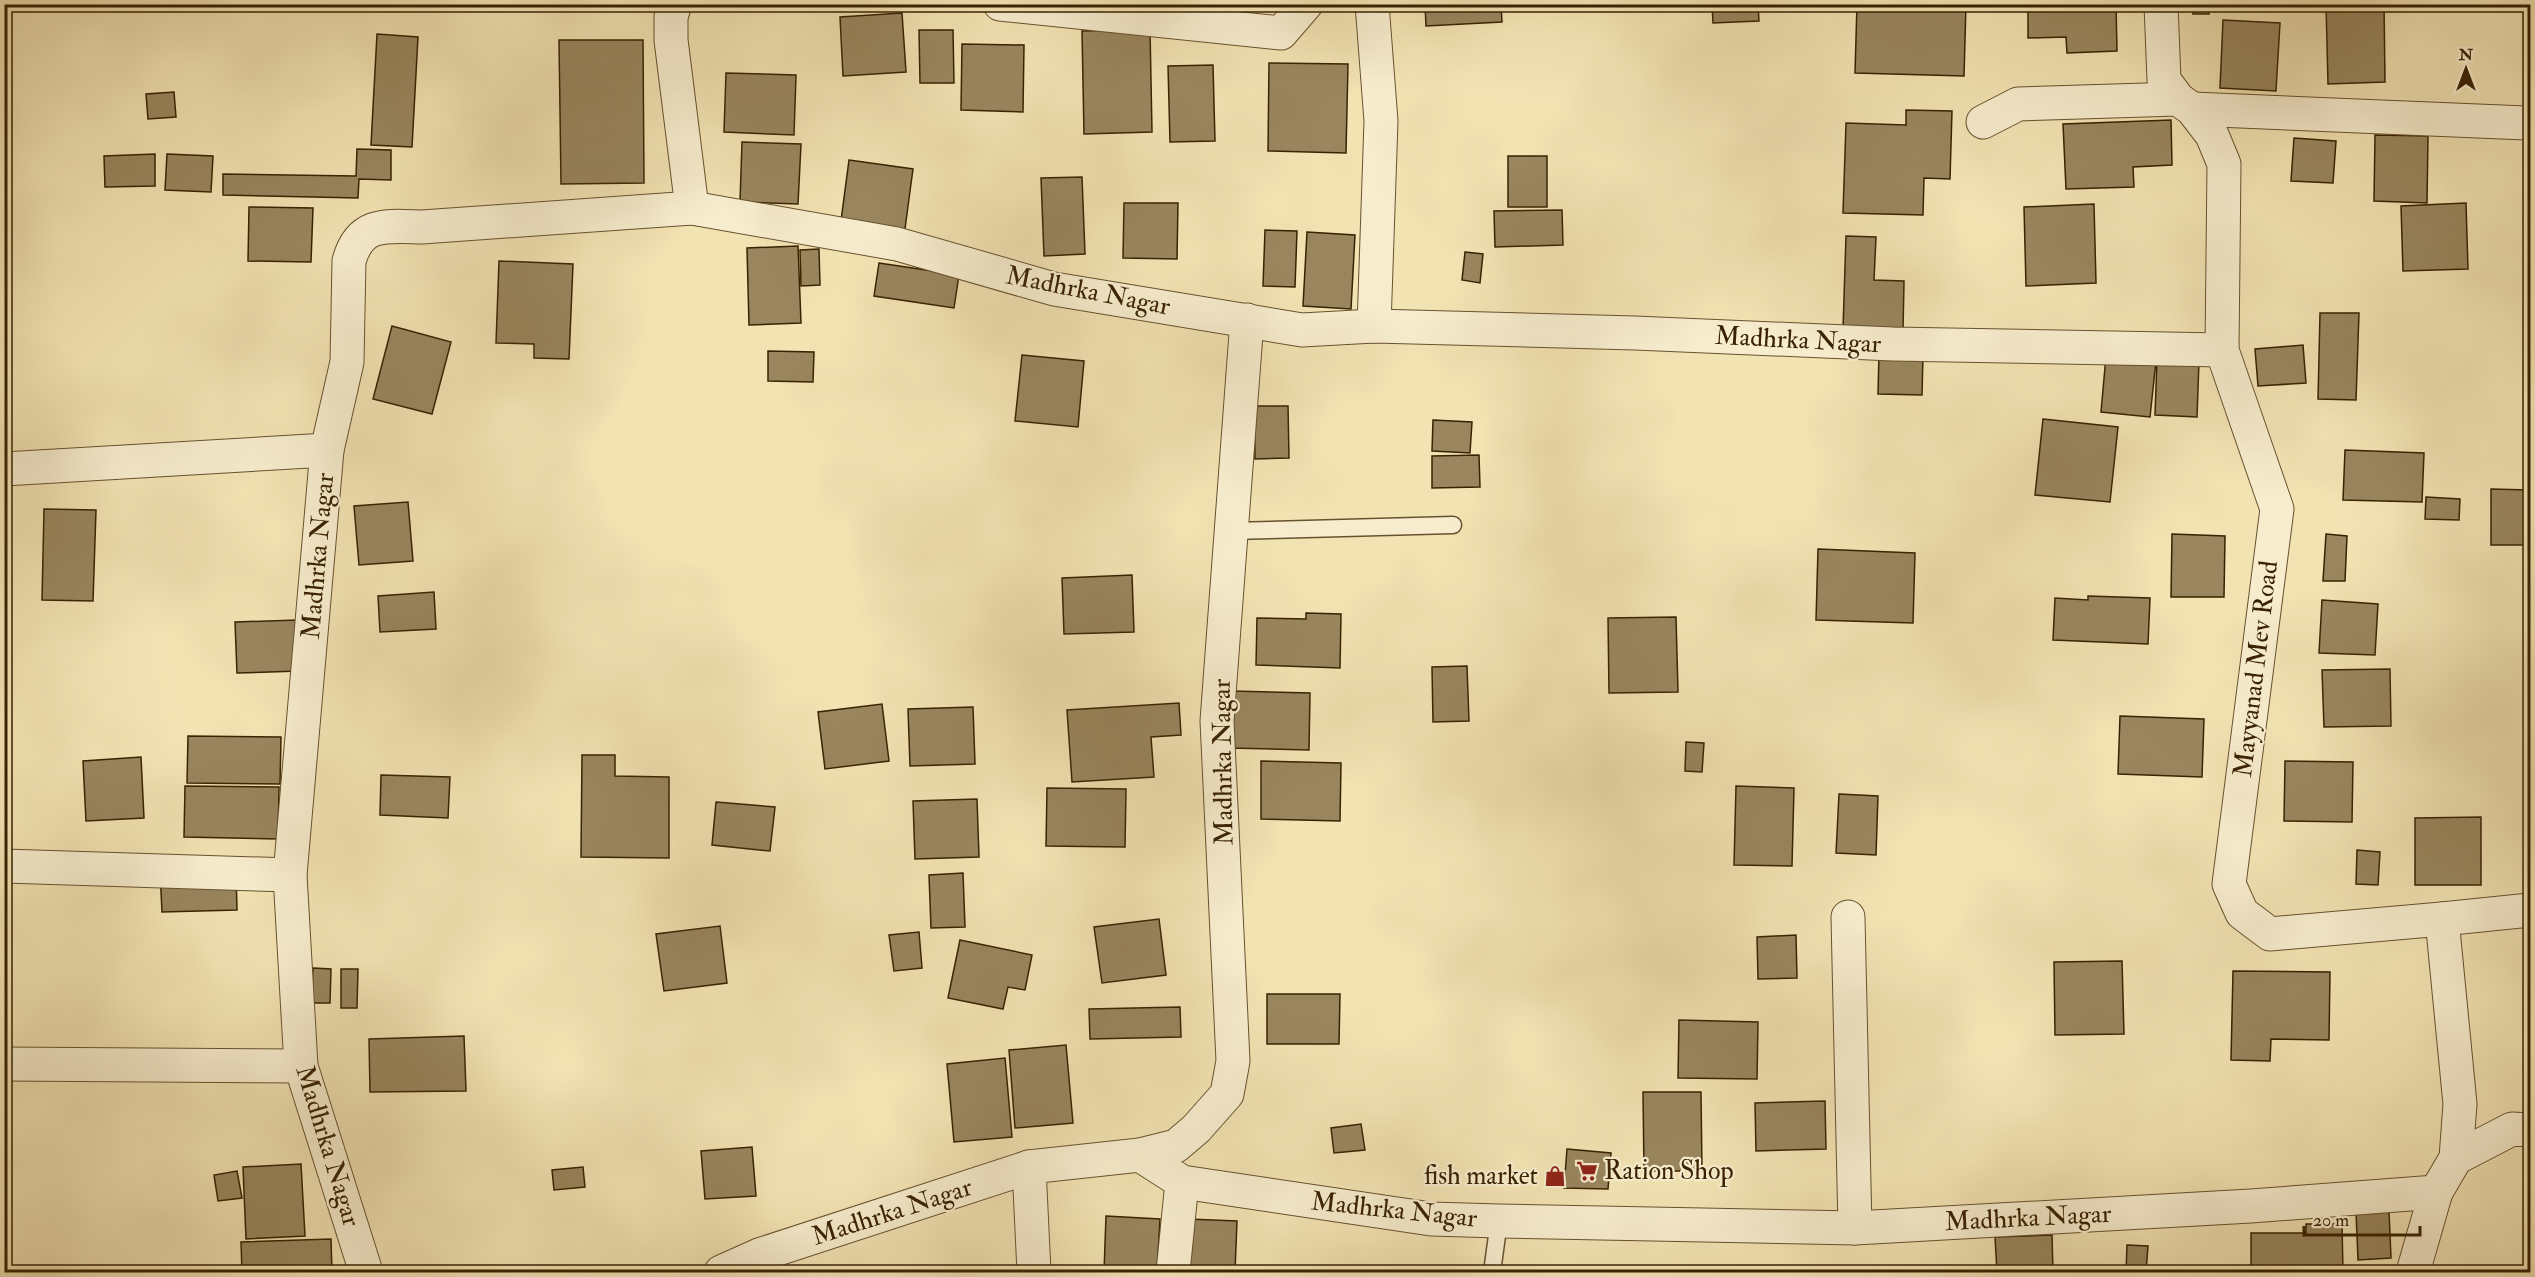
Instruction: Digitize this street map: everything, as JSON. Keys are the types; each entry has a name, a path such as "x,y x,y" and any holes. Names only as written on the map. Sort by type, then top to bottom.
{"street":[{"path":"675,4 671,17 673,60 692,208"},
{"path":"1000,4 1281,33 1305,4"},
{"path":"1372,4 1381,121 1374,326"},
{"name":"Mayyanad Mev Road","path":"2162,4 2164,80 2212,135 2224,164 2222,350 2277,509 2229,884 2242,913 2270,934 2442,920 2530,910"},
{"path":"1983,122 2018,104 2185,104 2526,123"},
{"name":"Madhrka Nagar","path":"366,1272 301,1066 290,875 327,450 347,362 349,261 353,247 362,236 384,226 422,227 692,208 897,244 1054,289 1302,330 1374,326 1635,333 1893,344 2222,350"},
{"name":"Madhrka Nagar","path":"722,1272 759,1255 1029,1167 1140,1155 1176,1146 1196,1129 1227,1094 1233,1061 1217,722 1247,320"},
{"name":"Madhrka Nagar","path":"4,469 327,450"},
{"path":"4,866 290,875"},
{"path":"1848,917 1855,1228"},
{"path":"2413,1272 2436,1192 2456,1158 2460,1104 2442,920"},
{"path":"4,1064 301,1066"},
{"path":"2456,1158 2512,1129 2530,1130"},
{"name":"Madhrka Nagar","path":"1140,1155 1182,1182 1431,1219 1499,1221 1855,1228 2251,1206 2436,1192"},
{"path":"1029,1167 1034,1272"},
{"path":"1173,1272 1182,1182"}],"lane":[{"path":"1232,531 1453,525"},
{"name":"Madhrka Nagar","path":"1492,1272 1499,1221"}],"building":[{"path":"1425,4 1501,4 1502,22 1426,26"},
{"path":"1712,4 1758,4 1759,21 1713,23"},
{"path":"1857,4 1966,4 1964,76 1855,73"},
{"path":"2028,4 2116,4 2117,51 2067,53 2066,37 2028,38"},
{"path":"2193,4 2209,4 2209,14 2193,14"},
{"path":"2211,4 2279,4 2279,5 2211,7"},
{"path":"2326,4 2384,4 2385,82 2328,84"},
{"path":"902,13 906,72 843,76 840,17"},
{"path":"2223,20 2280,23 2276,91 2220,88"},
{"path":"1150,29 1152,132 1084,134 1082,31"},
{"path":"919,30 953,30 954,83 920,83"},
{"path":"377,34 418,37 412,147 371,145"},
{"path":"559,40 643,40 644,183 561,184"},
{"path":"962,44 1024,45 1023,112 961,110"},
{"path":"1269,63 1348,64 1346,153 1268,151"},
{"path":"1213,65 1215,141 1170,142 1168,66"},
{"path":"726,73 796,75 794,135 724,132"},
{"path":"174,92 176,117 148,119 146,94"},
{"path":"1906,110 1952,111 1950,179 1924,178 1923,215 1843,213 1846,123 1906,125"},
{"path":"2171,120 2172,165 2133,167 2134,187 2066,189 2063,124"},
{"path":"2375,135 2428,136 2427,203 2374,201"},
{"path":"2294,138 2336,141 2333,183 2291,181"},
{"path":"742,142 801,144 798,204 740,202"},
{"path":"357,149 391,150 391,180 359,179 358,198 223,195 223,174 356,176"},
{"path":"155,154 155,186 105,187 104,156"},
{"path":"167,154 213,156 211,192 165,190"},
{"path":"1508,156 1547,156 1547,207 1508,207"},
{"path":"849,160 913,169 904,236 840,228"},
{"path":"1082,177 1085,254 1044,256 1041,178"},
{"path":"1124,203 1178,203 1177,259 1123,258"},
{"path":"2466,203 2468,269 2403,271 2401,206"},
{"path":"2094,204 2096,283 2026,286 2024,207"},
{"path":"249,207 313,208 311,262 248,261"},
{"path":"1562,210 1563,245 1495,247 1494,211"},
{"path":"1265,230 1297,231 1295,287 1263,286"},
{"path":"1307,232 1355,235 1351,309 1303,306"},
{"path":"1846,236 1876,237 1874,280 1904,281 1903,331 1843,329"},
{"path":"798,246 801,323 749,325 747,248"},
{"path":"819,249 820,285 801,286 800,250"},
{"path":"1465,252 1483,254 1480,283 1462,280"},
{"path":"499,261 573,264 569,359 534,358 534,344 496,343"},
{"path":"879,263 959,275 954,308 874,296"},
{"path":"2320,313 2359,313 2356,400 2318,399"},
{"path":"392,326 451,342 432,414 373,399"},
{"path":"2303,345 2306,383 2258,386 2255,349"},
{"path":"768,351 814,352 813,382 768,381"},
{"path":"1879,353 1923,355 1922,395 1878,394"},
{"path":"1022,355 1084,361 1078,427 1015,421"},
{"path":"2106,356 2156,361 2150,417 2101,412"},
{"path":"2157,359 2199,361 2197,417 2155,415"},
{"path":"1254,406 1288,406 1289,458 1255,459"},
{"path":"2043,419 2118,427 2110,502 2035,495"},
{"path":"1433,420 1472,422 1470,453 1432,451"},
{"path":"2345,450 2424,453 2422,502 2343,500"},
{"path":"1479,455 1480,487 1432,488 1432,456"},
{"path":"2491,489 2529,490 2528,545 2491,545"},
{"path":"2426,497 2460,499 2459,520 2425,519"},
{"path":"408,502 413,561 359,565 354,506"},
{"path":"44,509 96,510 93,601 42,600"},
{"path":"2172,534 2225,536 2224,597 2171,597"},
{"path":"2326,534 2347,536 2345,581 2323,581"},
{"path":"1818,549 1915,553 1913,623 1816,620"},
{"path":"1132,575 1134,632 1064,634 1062,578"},
{"path":"434,592 436,629 380,632 378,596"},
{"path":"2088,596 2150,598 2148,644 2053,640 2055,598 2088,600"},
{"path":"2322,600 2378,604 2375,655 2319,653"},
{"path":"1306,613 1341,614 1340,668 1256,665 1257,618 1306,619"},
{"path":"1676,617 1678,692 1609,693 1608,618"},
{"path":"297,620 299,671 237,673 235,622"},
{"path":"1467,666 1469,721 1433,722 1432,667"},
{"path":"2390,669 2391,726 2324,727 2322,670"},
{"path":"1231,691 1310,693 1309,750 1230,748"},
{"path":"1179,703 1181,735 1151,737 1154,777 1072,782 1067,710"},
{"path":"882,704 889,761 825,769 818,712"},
{"path":"973,707 975,764 910,766 908,709"},
{"path":"2120,716 2204,719 2202,777 2118,774"},
{"path":"188,736 281,737 280,784 187,783"},
{"path":"1686,742 1704,743 1702,772 1685,771"},
{"path":"582,755 615,755 615,776 669,777 669,858 581,857"},
{"path":"141,757 144,818 86,821 83,761"},
{"path":"1261,761 1341,763 1340,821 1261,819"},
{"path":"2285,761 2353,762 2352,822 2284,821"},
{"path":"381,775 450,777 448,818 380,815"},
{"path":"185,786 279,787 278,839 184,837"},
{"path":"1736,786 1794,788 1792,866 1734,865"},
{"path":"1047,788 1126,789 1125,847 1046,846"},
{"path":"1839,794 1878,796 1876,855 1836,853"},
{"path":"977,799 979,857 915,859 913,801"},
{"path":"716,802 775,807 770,851 712,845"},
{"path":"2481,817 2481,885 2415,885 2415,818"},
{"path":"2357,850 2380,852 2378,885 2356,884"},
{"path":"236,870 237,910 162,912 160,871"},
{"path":"963,873 965,927 931,928 929,875"},
{"path":"1159,919 1166,975 1102,983 1094,927"},
{"path":"720,926 727,983 664,991 656,934"},
{"path":"919,932 922,968 894,971 889,935"},
{"path":"1796,935 1797,978 1758,979 1757,937"},
{"path":"960,940 1032,955 1025,990 1008,987 1003,1009 948,998"},
{"path":"2122,961 2124,1034 2055,1035 2054,962"},
{"path":"313,968 331,969 330,1003 311,1003"},
{"path":"341,969 358,969 357,1008 341,1008"},
{"path":"2233,971 2330,972 2329,1040 2271,1039 2270,1061 2231,1060"},
{"path":"1267,994 1340,994 1339,1044 1267,1044"},
{"path":"2524,1005 2530,1005 2530,1063 2526,1063"},
{"path":"1180,1007 1181,1037 1090,1039 1089,1009"},
{"path":"1679,1020 1758,1022 1757,1079 1678,1078"},
{"path":"464,1036 466,1091 370,1092 369,1039"},
{"path":"1066,1045 1073,1123 1015,1128 1009,1050"},
{"path":"1005,1058 1012,1137 954,1142 947,1064"},
{"path":"1643,1092 1701,1092 1702,1171 1644,1171"},
{"path":"1825,1101 1826,1149 1756,1151 1755,1103"},
{"path":"1361,1124 1365,1150 1334,1153 1331,1128"},
{"path":"752,1147 756,1196 705,1199 701,1151"},
{"name":"Ration Shop","path":"1567,1149 1611,1153 1608,1189 1564,1188"},
{"path":"301,1164 305,1236 246,1239 243,1167"},
{"path":"583,1167 585,1187 554,1190 552,1170"},
{"path":"237,1171 242,1198 218,1201 214,1175"},
{"path":"2389,1211 2391,1258 2358,1260 2356,1212"},
{"path":"1106,1216 1160,1219 1157,1272 1104,1272"},
{"path":"1188,1219 1237,1221 1235,1272 1186,1272"},
{"path":"2306,1224 2342,1224 2343,1272 2251,1272 2251,1233 2306,1233"},
{"path":"2052,1235 2053,1272 1997,1272 1995,1237"},
{"path":"331,1239 332,1272 242,1272 241,1242"},
{"path":"2127,1245 2148,1246 2146,1272 2126,1272"},
{"path":"1935,1267 1935,1272 1881,1272 1881,1269"}],"place":[{"name":"Ration Shop","path":"1587,1171"},
{"name":"fish market","path":"1555,1176"}]}
